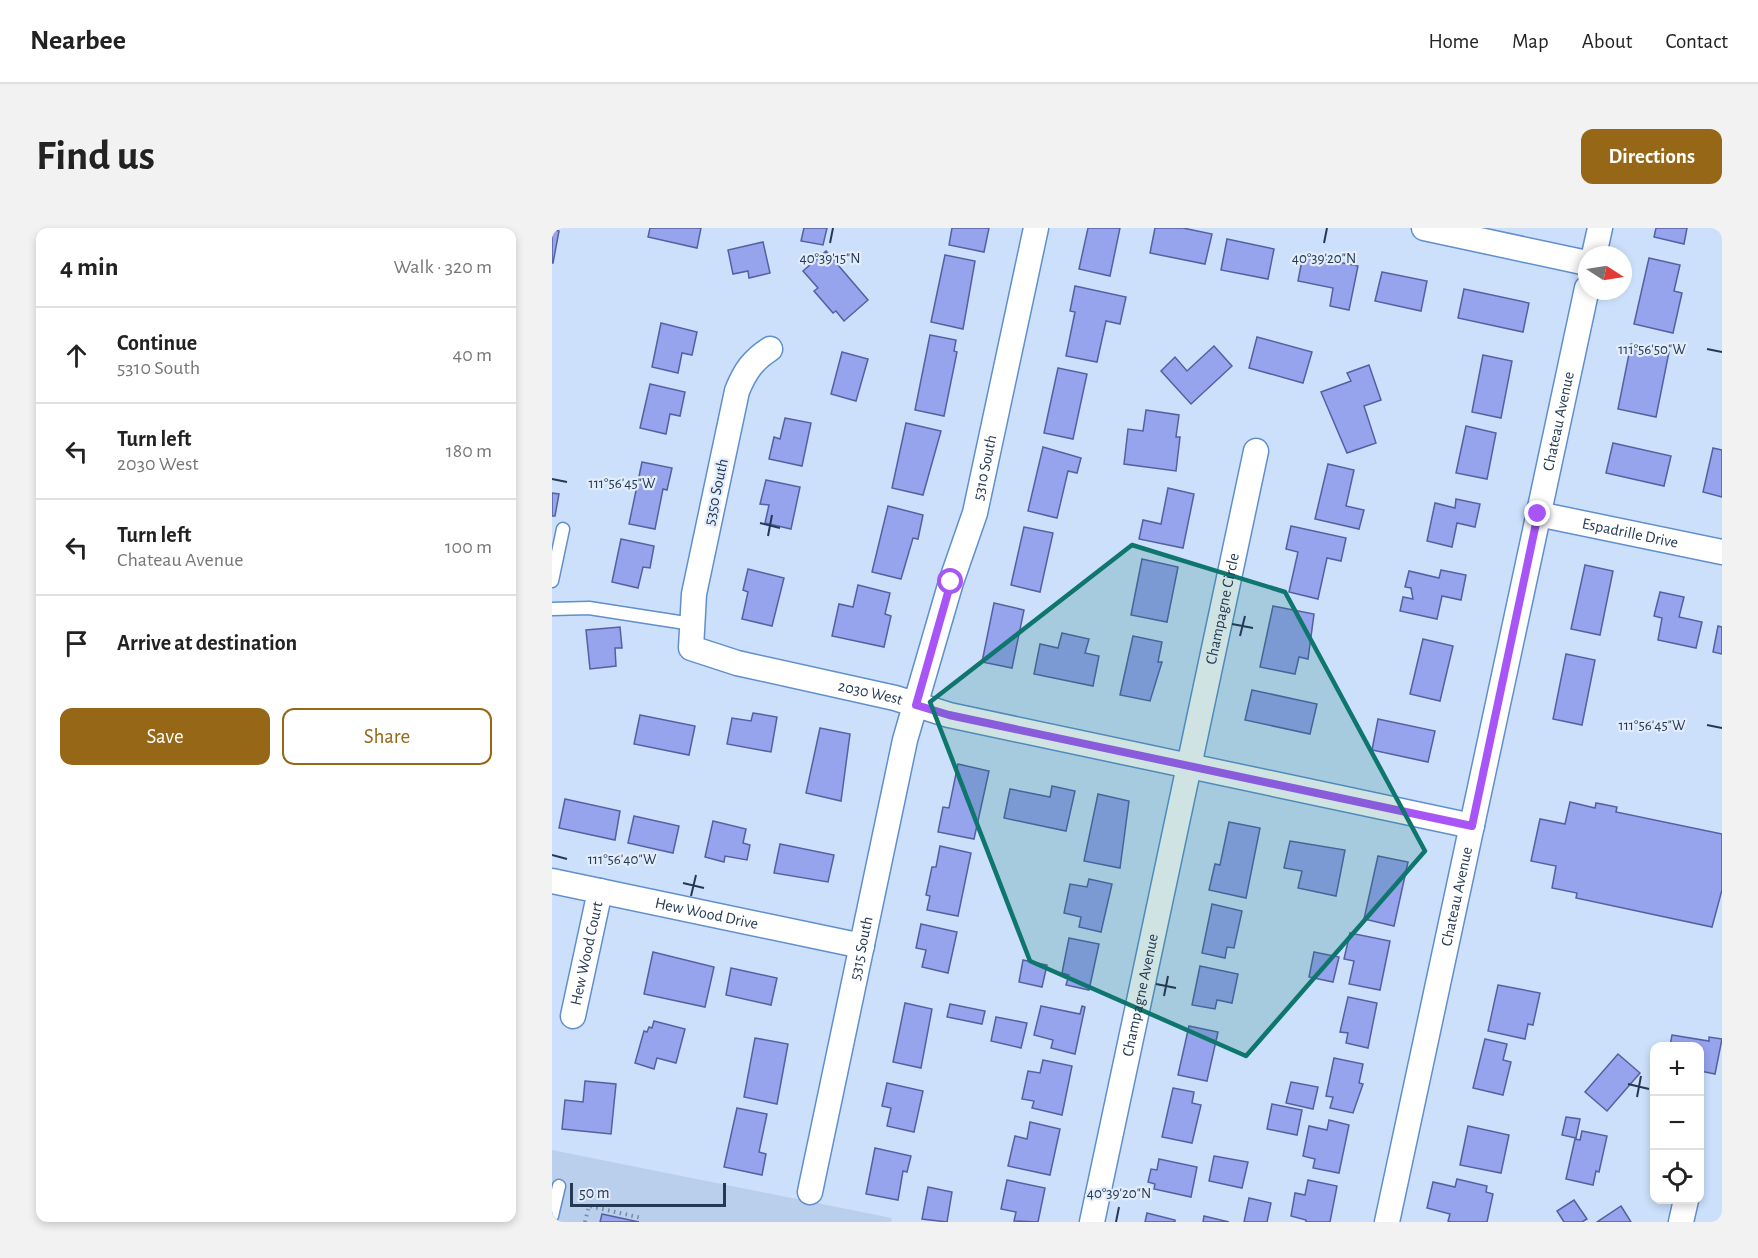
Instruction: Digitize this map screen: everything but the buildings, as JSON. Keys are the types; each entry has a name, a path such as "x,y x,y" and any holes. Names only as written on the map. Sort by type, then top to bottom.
{"street":[{"name":"5310 South","path":"916,705 948,590 981,490 1036,228"},
{"path":"1424,228 1578,261"},
{"path":"1596,246 1600,228"},
{"name":"Chateau Avenue","path":"1387,1222 1584,300"},
{"name":"5350 South","path":"691,648 694,594 737,391 744,373 755,359 771,349"},
{"name":"Champagne Circle","path":"1189,767 1256,451"},
{"name":"Espadrille Drive","path":"1538,514 1722,552"},
{"name":"2030 West","path":"691,648 737,663 895,698 949,715 1472,826"},
{"name":"5315 South","path":"810,1192 905,740 916,705"},
{"name":"Champagne Avenue","path":"1092,1222 1189,767"},
{"name":"Hew Wood Drive","path":"552,881 862,946"},
{"name":"Hew Wood Court","path":"573,1016 600,891"},
{"path":"1681,1222 1685,1204"}],"lane":[{"path":"552,581 562,529"},
{"path":"552,609 589,608 657,621 692,624"},
{"path":"552,1216 558,1186"}],"path":[{"path":"585,1222 589,1206 642,1218"}],"highlighted area":[{"path":"1132,545 1285,592 1425,851 1246,1056 1030,961 930,702"}],"shaded area":[{"path":"552,1150 892,1218 891,1222 552,1222"}],"route":[{"path":"951,582 916,705 949,715 1210,772 1472,826 1491,745 1538,514"}]}
